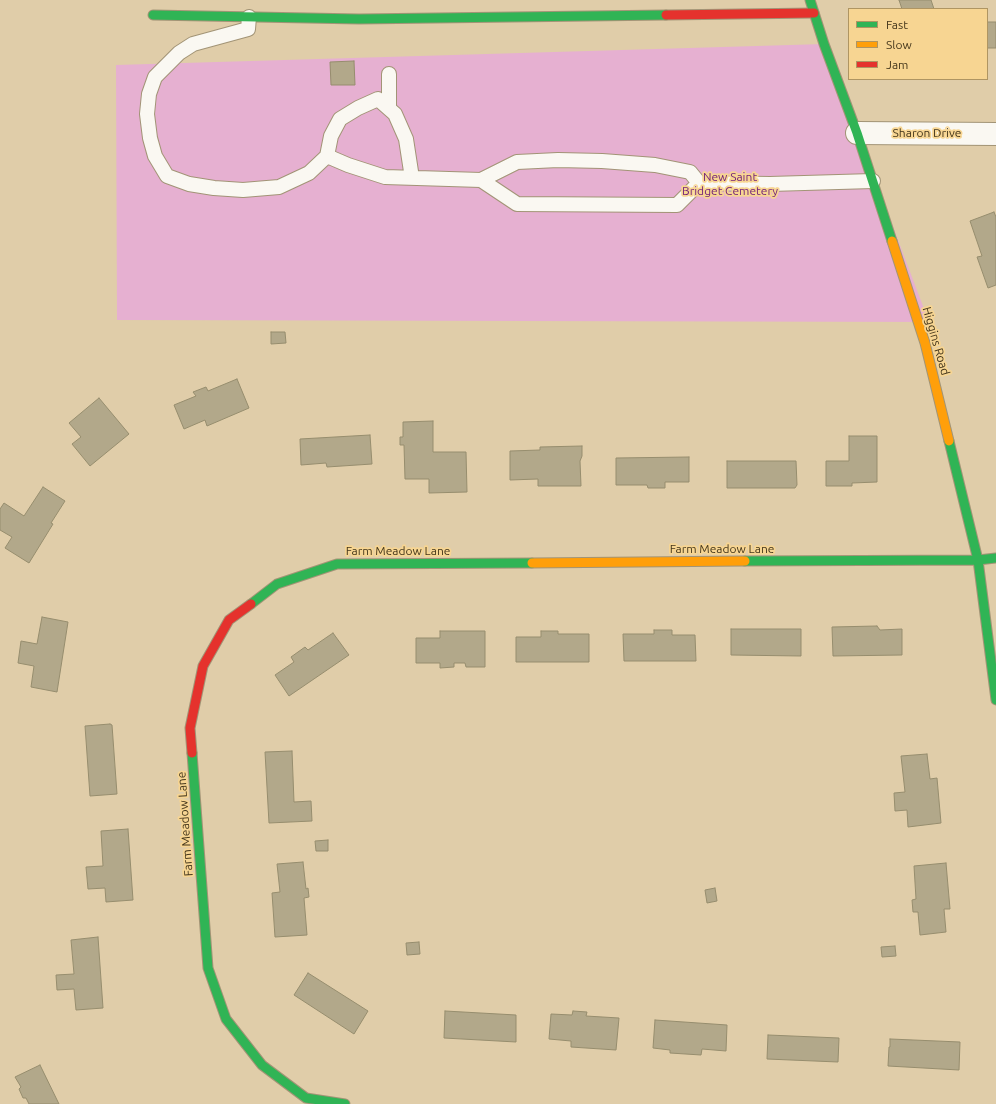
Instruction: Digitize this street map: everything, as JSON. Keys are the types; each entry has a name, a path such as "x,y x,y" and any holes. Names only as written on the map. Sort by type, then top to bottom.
{"street":[{"name":"Higgins Road","path":"810,0 824,44 858,132 925,343 978,560 996,700"},
{"path":"152,15 359,19 814,13"},
{"name":"Sharon Drive","path":"858,132 996,134"},
{"name":"Farm Meadow Lane","path":"345,1104 306,1098 262,1065 226,1019 208,968 190,728 203,666 229,620 278,584 337,564 978,560 996,558"}],"lane":[{"path":"249,17 248,28 193,44 179,53 155,77 149,94 147,114 150,138 155,156 167,176 189,184 243,190 279,187 309,173 327,156 331,136 340,119 358,108 378,99 395,114 406,139 412,178"},
{"path":"388,108 389,74"},
{"path":"327,156 385,177 481,180 517,162 558,160 602,161 655,165 690,172 699,183"},
{"path":"481,180 517,204 677,205 699,183 770,184 873,181"}],"green space":[{"name":"New Saint Bridget Cemetery","path":"824,44 929,322 117,320 116,65"}],"building":[{"path":"899,0 931,0 934,8 902,8"},
{"path":"988,22 996,22 996,48 988,48"},
{"path":"354,61 355,85 331,85 330,62"},
{"path":"994,212 996,217 996,285 988,288 977,257 982,256 970,221"},
{"path":"271,332 285,332 286,343 271,344"},
{"path":"237,379 249,408 207,426 205,420 184,429 174,405 196,396 193,392 206,387 208,391"},
{"path":"99,398 129,434 90,466 72,444 81,437 69,423"},
{"path":"433,421 433,452 466,452 467,492 429,493 429,479 405,479 404,445 400,445 400,437 403,437 403,422"},
{"path":"370,435 372,464 327,467 326,463 301,465 300,439"},
{"path":"849,436 877,436 877,482 852,483 852,486 826,486 826,461 849,461"},
{"path":"582,446 582,456 580,461 581,486 538,486 538,479 510,480 510,451 540,450 540,447"},
{"path":"689,457 689,482 665,482 665,488 648,488 647,485 616,485 616,458"},
{"path":"727,461 796,461 797,485 795,488 727,488"},
{"path":"43,487 65,501 29,563 5,548 12,537 0,530 0,509 4,503 24,516"},
{"path":"42,617 68,622 57,692 31,687 34,666 18,663 21,641 37,644"},
{"path":"877,626 880,630 902,629 902,655 833,656 832,627"},
{"path":"731,629 801,629 801,656 731,655"},
{"path":"654,630 672,630 672,635 695,635 696,661 624,661 623,634 654,634"},
{"path":"440,631 485,631 485,667 466,667 465,663 454,663 454,667 440,668 440,663 416,663 416,638 440,638"},
{"path":"541,631 558,631 558,634 589,634 589,662 516,662 516,637 541,637"},
{"path":"333,633 349,655 289,696 275,675 294,662 291,657 305,647 308,650"},
{"path":"112,725 117,794 90,796 85,726"},
{"path":"292,751 294,802 311,801 312,821 269,823 265,752"},
{"path":"927,754 930,779 937,778 941,823 908,827 907,810 895,811 894,793 905,792 901,756"},
{"path":"128,829 133,900 106,902 105,888 88,889 86,867 103,866 101,831"},
{"path":"328,840 328,851 316,851 315,841"},
{"path":"303,862 306,889 308,888 309,897 304,898 307,935 275,937 272,893 280,892 277,864"},
{"path":"946,863 950,909 944,909 946,932 920,935 918,912 913,912 912,900 916,899 914,866"},
{"path":"715,888 717,901 707,903 705,890"},
{"path":"98,937 103,1008 76,1010 74,989 57,990 56,975 74,974 71,940"},
{"path":"419,942 420,954 407,955 406,943"},
{"path":"895,946 896,956 882,957 881,947"},
{"path":"308,973 368,1011 354,1034 294,995"},
{"path":"445,1011 516,1015 516,1042 444,1038"},
{"path":"573,1011 587,1012 586,1016 619,1018 616,1050 571,1047 571,1041 549,1039 551,1014 572,1015"},
{"path":"655,1020 727,1025 726,1051 702,1049 701,1055 670,1053 670,1050 653,1048"},
{"path":"768,1035 839,1038 838,1062 767,1059"},
{"path":"890,1039 960,1042 959,1070 888,1066"},
{"path":"40,1065 59,1104 29,1104 26,1098 23,1098 19,1089 21,1087 15,1077"}],"traffic: fast":[{"path":"810,0 824,44 857,133 892,241"},
{"path":"153,15 359,19 666,15"},
{"path":"949,441 978,560 996,700"},
{"path":"745,561 978,560 996,558"},
{"path":"251,604 277,584 337,564 532,563"},
{"path":"192,753 208,968 226,1019 262,1065 306,1098 345,1104"}],"traffic: slow":[{"path":"892,241 925,343 949,441"},
{"path":"532,563 745,561"}],"traffic: jam":[{"path":"666,15 814,13"},
{"path":"192,753 190,728 203,666 229,620 251,604"}]}
